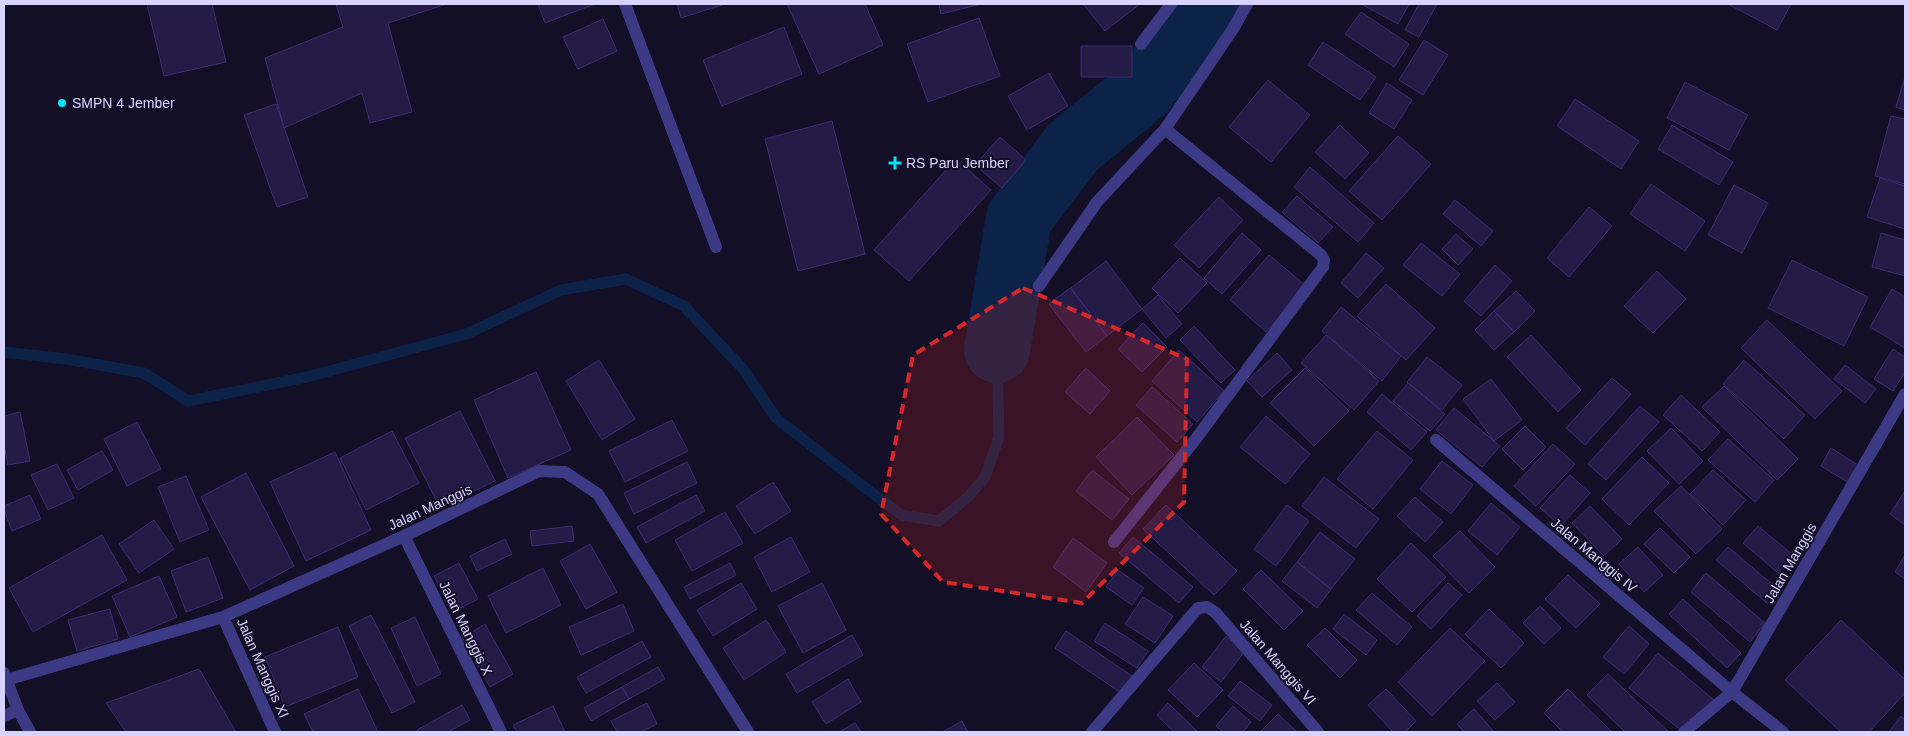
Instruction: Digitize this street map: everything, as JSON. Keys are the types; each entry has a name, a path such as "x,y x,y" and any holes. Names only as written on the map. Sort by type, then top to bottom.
{"street":[{"path":"625,4 716,247"},
{"path":"1141,44 1170,4"},
{"path":"1039,286 1097,202 1165,129 1233,29 1247,4"},
{"path":"1114,542 1195,440 1323,267 1324,260 1322,255 1165,129"},
{"name":"Jalan Manggis","path":"1684,732 1732,692 1905,394"},
{"name":"Jalan Manggis IV","path":"1436,440 1732,692 1783,732"},
{"name":"Jalan Manggis","path":"5,677 223,617 404,536 539,472 565,472 598,494 748,732"},
{"name":"Jalan Manggis X","path":"404,536 501,732"},
{"name":"Jalan Manggis VI","path":"1092,732 1198,608 1207,607 1215,612 1318,732"},
{"name":"Jalan Manggis XI","path":"223,617 275,732"},
{"path":"5,677 18,710 30,732"},
{"path":"4,716 18,710"}],"highlighted area":[{"path":"1023,288 1187,359 1184,502 1082,603 943,582 881,514 913,355"}],"building":[{"path":"147,4 212,4 226,62 164,76"},
{"path":"336,4 447,4 388,23 412,112 370,123 362,93 284,128 265,58 343,27"},
{"path":"538,4 595,4 545,23"},
{"path":"677,4 725,4 681,18"},
{"path":"787,4 865,4 883,45 819,74"},
{"path":"939,4 981,4 941,14"},
{"path":"1083,4 1140,4 1105,31"},
{"path":"1361,4 1409,4 1398,24"},
{"path":"1419,4 1437,4 1419,37 1405,30"},
{"path":"1728,4 1791,4 1777,30"},
{"path":"1361,12 1409,44 1394,67 1345,34"},
{"path":"979,18 1000,76 928,102 907,44"},
{"path":"603,19 617,51 578,69 563,37"},
{"path":"784,27 802,74 722,106 703,60"},
{"path":"1424,40 1448,55 1423,95 1399,80"},
{"path":"1323,42 1376,77 1360,100 1308,65"},
{"path":"1081,46 1132,46 1132,77 1081,77"},
{"path":"1049,73 1068,106 1027,130 1008,96"},
{"path":"1905,77 1905,110 1896,107"},
{"path":"1268,80 1310,115 1271,162 1229,127"},
{"path":"1685,82 1748,115 1729,150 1667,118"},
{"path":"1387,83 1412,100 1394,129 1369,113"},
{"path":"1575,99 1639,141 1621,169 1557,126"},
{"path":"276,104 308,197 277,207 244,115"},
{"path":"1891,116 1905,119 1905,184 1875,176"},
{"path":"832,121 865,254 798,271 765,139"},
{"path":"1340,125 1369,153 1345,179 1315,152"},
{"path":"1672,125 1733,162 1719,185 1658,149"},
{"path":"1398,136 1431,164 1382,220 1349,191"},
{"path":"1000,137 1026,160 1002,188 975,165"},
{"path":"956,159 991,190 909,281 874,250"},
{"path":"1310,167 1374,223 1358,242 1294,187"},
{"path":"1880,178 1905,186 1905,229 1867,217"},
{"path":"1651,184 1705,221 1685,251 1630,214"},
{"path":"1734,185 1768,203 1742,253 1708,235"},
{"path":"1297,196 1333,227 1318,243 1282,212"},
{"path":"1219,197 1243,220 1199,268 1174,245"},
{"path":"1455,200 1493,231 1481,246 1443,214"},
{"path":"1589,207 1612,226 1569,277 1547,258"},
{"path":"1242,233 1261,250 1222,294 1204,278"},
{"path":"1881,233 1905,240 1905,276 1872,267"},
{"path":"1456,234 1473,249 1458,265 1442,249"},
{"path":"1421,243 1460,274 1442,296 1403,265"},
{"path":"1366,253 1384,268 1358,298 1341,283"},
{"path":"1269,255 1306,286 1266,332 1230,300"},
{"path":"1180,258 1207,283 1178,313 1152,288"},
{"path":"1792,260 1868,297 1844,346 1768,308"},
{"path":"1106,261 1142,309 1107,336 1071,288"},
{"path":"1495,265 1512,281 1481,316 1464,301"},
{"path":"1657,271 1686,299 1653,333 1624,306"},
{"path":"1386,284 1435,328 1406,360 1357,316"},
{"path":"1070,288 1107,336 1086,352 1049,304"},
{"path":"1892,289 1905,297 1905,348 1870,327"},
{"path":"1516,291 1535,311 1514,332 1494,311"},
{"path":"1158,295 1182,324 1166,338 1142,309"},
{"path":"1341,307 1401,356 1382,381 1322,331"},
{"path":"1494,311 1514,332 1494,350 1475,330"},
{"path":"1767,320 1842,391 1815,419 1741,348"},
{"path":"1143,323 1167,347 1142,372 1118,349"},
{"path":"1194,326 1235,370 1221,383 1180,340"},
{"path":"1326,335 1379,381 1354,410 1301,363"},
{"path":"1531,335 1581,390 1558,412 1507,357"},
{"path":"1893,349 1905,357 1905,372 1893,391 1874,379"},
{"path":"1179,350 1224,391 1197,422 1152,381"},
{"path":"1277,353 1292,370 1262,397 1247,381"},
{"path":"1427,357 1462,385 1442,410 1407,382"},
{"path":"599,360 635,419 602,440 566,381"},
{"path":"1744,360 1805,415 1784,439 1723,384"},
{"path":"1845,365 1876,389 1865,403 1834,379"},
{"path":"1086,368 1110,391 1090,414 1065,392"},
{"path":"1305,368 1349,411 1314,446 1270,403"},
{"path":"536,372 571,450 508,478 474,400"},
{"path":"1612,378 1631,394 1585,445 1566,428"},
{"path":"1491,379 1522,420 1494,441 1463,399"},
{"path":"1408,383 1445,414 1430,431 1393,401"},
{"path":"1724,386 1798,459 1777,480 1702,407"},
{"path":"1152,387 1193,424 1177,442 1136,405"},
{"path":"1382,394 1427,432 1411,450 1367,412"},
{"path":"1681,395 1720,432 1702,451 1663,415"},
{"path":"1640,406 1659,422 1606,480 1588,464"},
{"path":"1454,408 1500,446 1482,467 1436,430"},
{"path":"460,411 495,481 440,508 405,438"},
{"path":"20,412 30,461 8,465 4,445 4,416"},
{"path":"1266,416 1310,454 1285,484 1240,447"},
{"path":"1137,417 1174,455 1132,495 1096,457"},
{"path":"672,420 688,451 625,482 609,451"},
{"path":"137,422 161,469 127,486 104,439"},
{"path":"1525,426 1546,447 1523,470 1502,449"},
{"path":"1671,428 1703,461 1679,484 1647,451"},
{"path":"392,431 419,483 366,510 340,458"},
{"path":"1377,431 1413,460 1373,509 1337,479"},
{"path":"1728,439 1774,480 1755,502 1708,460"},
{"path":"1553,444 1575,464 1536,506 1514,486"},
{"path":"1831,448 1861,467 1851,484 1821,466"},
{"path":"102,451 113,470 78,490 67,470"},
{"path":"335,452 371,530 306,561 270,482"},
{"path":"1642,457 1669,483 1629,525 1602,499"},
{"path":"1442,461 1473,485 1451,514 1420,489"},
{"path":"687,462 697,483 634,514 624,493"},
{"path":"57,464 74,498 48,510 31,475"},
{"path":"1092,470 1129,499 1112,520 1076,491"},
{"path":"1713,470 1746,500 1723,525 1690,494"},
{"path":"246,473 294,566 250,590 201,497"},
{"path":"1570,475 1590,493 1561,526 1540,508"},
{"path":"186,476 209,530 180,542 158,487"},
{"path":"1324,477 1379,519 1356,548 1302,506"},
{"path":"773,482 791,511 755,534 736,506"},
{"path":"1681,486 1722,529 1696,554 1654,511"},
{"path":"1905,491 1905,525 1890,514"},
{"path":"30,495 41,519 12,531 4,506"},
{"path":"696,495 705,511 646,543 637,527"},
{"path":"1415,497 1443,522 1425,542 1397,516"},
{"path":"1491,503 1520,527 1497,555 1468,531"},
{"path":"1166,505 1237,571 1214,595 1143,529"},
{"path":"1287,505 1309,521 1276,566 1254,549"},
{"path":"1590,506 1622,539 1604,556 1572,523"},
{"path":"725,512 743,543 692,571 675,540"},
{"path":"154,520 174,549 139,573 119,544"},
{"path":"572,526 574,541 532,546 530,531"},
{"path":"1758,526 1793,555 1778,573 1743,543"},
{"path":"1660,528 1690,557 1674,573 1644,544"},
{"path":"1460,531 1495,567 1469,593 1433,556"},
{"path":"1320,532 1355,559 1331,589 1297,562"},
{"path":"102,535 127,580 33,632 9,588"},
{"path":"791,537 810,572 772,592 754,557"},
{"path":"1133,537 1193,587 1179,603 1119,553"},
{"path":"1073,538 1107,563 1086,592 1053,567"},
{"path":"505,539 512,554 477,571 470,556"},
{"path":"1411,543 1446,577 1412,612 1377,579"},
{"path":"590,544 617,592 586,609 560,561"},
{"path":"1638,547 1663,575 1644,592 1619,564"},
{"path":"1728,547 1779,590 1768,604 1716,560"},
{"path":"1905,555 1905,579 1895,572"},
{"path":"208,557 223,598 186,612 171,571"},
{"path":"1297,562 1331,589 1317,608 1282,581"},
{"path":"459,563 478,599 453,612 434,576"},
{"path":"730,563 736,575 690,599 684,587"},
{"path":"543,568 561,605 506,633 488,596"},
{"path":"1118,570 1144,588 1132,605 1106,587"},
{"path":"1261,570 1303,611 1284,630 1243,589"},
{"path":"1706,573 1765,623 1750,642 1691,592"},
{"path":"1568,575 1600,604 1576,628 1545,599"},
{"path":"159,576 177,617 130,637 112,596"},
{"path":"741,583 757,609 713,636 697,610"},
{"path":"822,583 846,630 803,653 778,606"},
{"path":"1448,583 1462,595 1431,629 1417,616"},
{"path":"1372,593 1412,627 1397,645 1356,610"},
{"path":"1143,597 1173,616 1155,643 1125,624"},
{"path":"1683,599 1741,653 1727,668 1669,614"},
{"path":"623,604 634,631 581,655 569,627"},
{"path":"1540,606 1561,628 1544,644 1523,623"},
{"path":"110,609 118,639 77,651 68,620"},
{"path":"1489,609 1524,643 1501,668 1465,634"},
{"path":"1344,614 1377,640 1366,655 1333,629"},
{"path":"371,615 415,702 392,713 349,626"},
{"path":"415,617 441,674 417,686 391,628"},
{"path":"766,620 786,652 744,680 723,648"},
{"path":"1841,620 1905,680 1905,693 1869,732 1841,732 1785,680"},
{"path":"1105,623 1148,651 1137,668 1094,641"},
{"path":"485,624 513,674 490,687 462,638"},
{"path":"1629,626 1649,644 1624,674 1603,657"},
{"path":"338,627 358,677 285,707 265,657"},
{"path":"1325,628 1357,660 1340,678 1307,645"},
{"path":"1450,628 1485,661 1432,716 1398,682"},
{"path":"1066,631 1135,678 1124,695 1055,648"},
{"path":"852,635 863,655 797,693 786,674"},
{"path":"1226,636 1245,651 1221,682 1202,667"},
{"path":"642,641 651,657 586,693 577,677"},
{"path":"1658,653 1714,700 1683,732 1629,688"},
{"path":"1194,663 1223,690 1197,717 1168,690"},
{"path":"658,667 665,679 629,699 622,687"},
{"path":"199,669 236,732 126,732 106,703"},
{"path":"1608,674 1669,732 1625,732 1587,695"},
{"path":"848,679 861,702 826,724 812,702"},
{"path":"1240,681 1272,705 1260,721 1228,696"},
{"path":"1497,683 1515,702 1495,720 1477,701"},
{"path":"622,687 629,699 591,721 584,708"},
{"path":"358,689 378,732 313,732 304,714"},
{"path":"1386,689 1416,721 1405,732 1393,732 1368,705"},
{"path":"1568,689 1612,732 1563,732 1544,713"},
{"path":"647,703 657,724 641,732 617,732 611,721"},
{"path":"1168,703 1198,732 1174,732 1157,715"},
{"path":"462,705 470,720 448,732 418,732 417,730"},
{"path":"553,706 565,732 517,732 513,725"},
{"path":"1233,706 1251,722 1243,732 1223,732 1216,726"},
{"path":"1474,709 1494,732 1464,732 1457,724"},
{"path":"1278,714 1297,732 1260,732"},
{"path":"1901,716 1905,720 1905,732 1889,732"},
{"path":"962,721 968,732 942,732"},
{"path":"855,723 861,732 839,732"}],"waterway":[{"path":"997,350 1019,218 1073,147 1143,90 1209,4"},
{"path":"4,352 66,359 144,373 188,401 307,377 466,334 561,290 626,279 684,306 743,369 776,418 863,486 901,515 939,521 968,497 985,477 999,437 997,350"}],"place":[{"name":"SMPN 4 Jember","path":"62,103"},
{"name":"RS Paru Jember","path":"895,163"}]}
